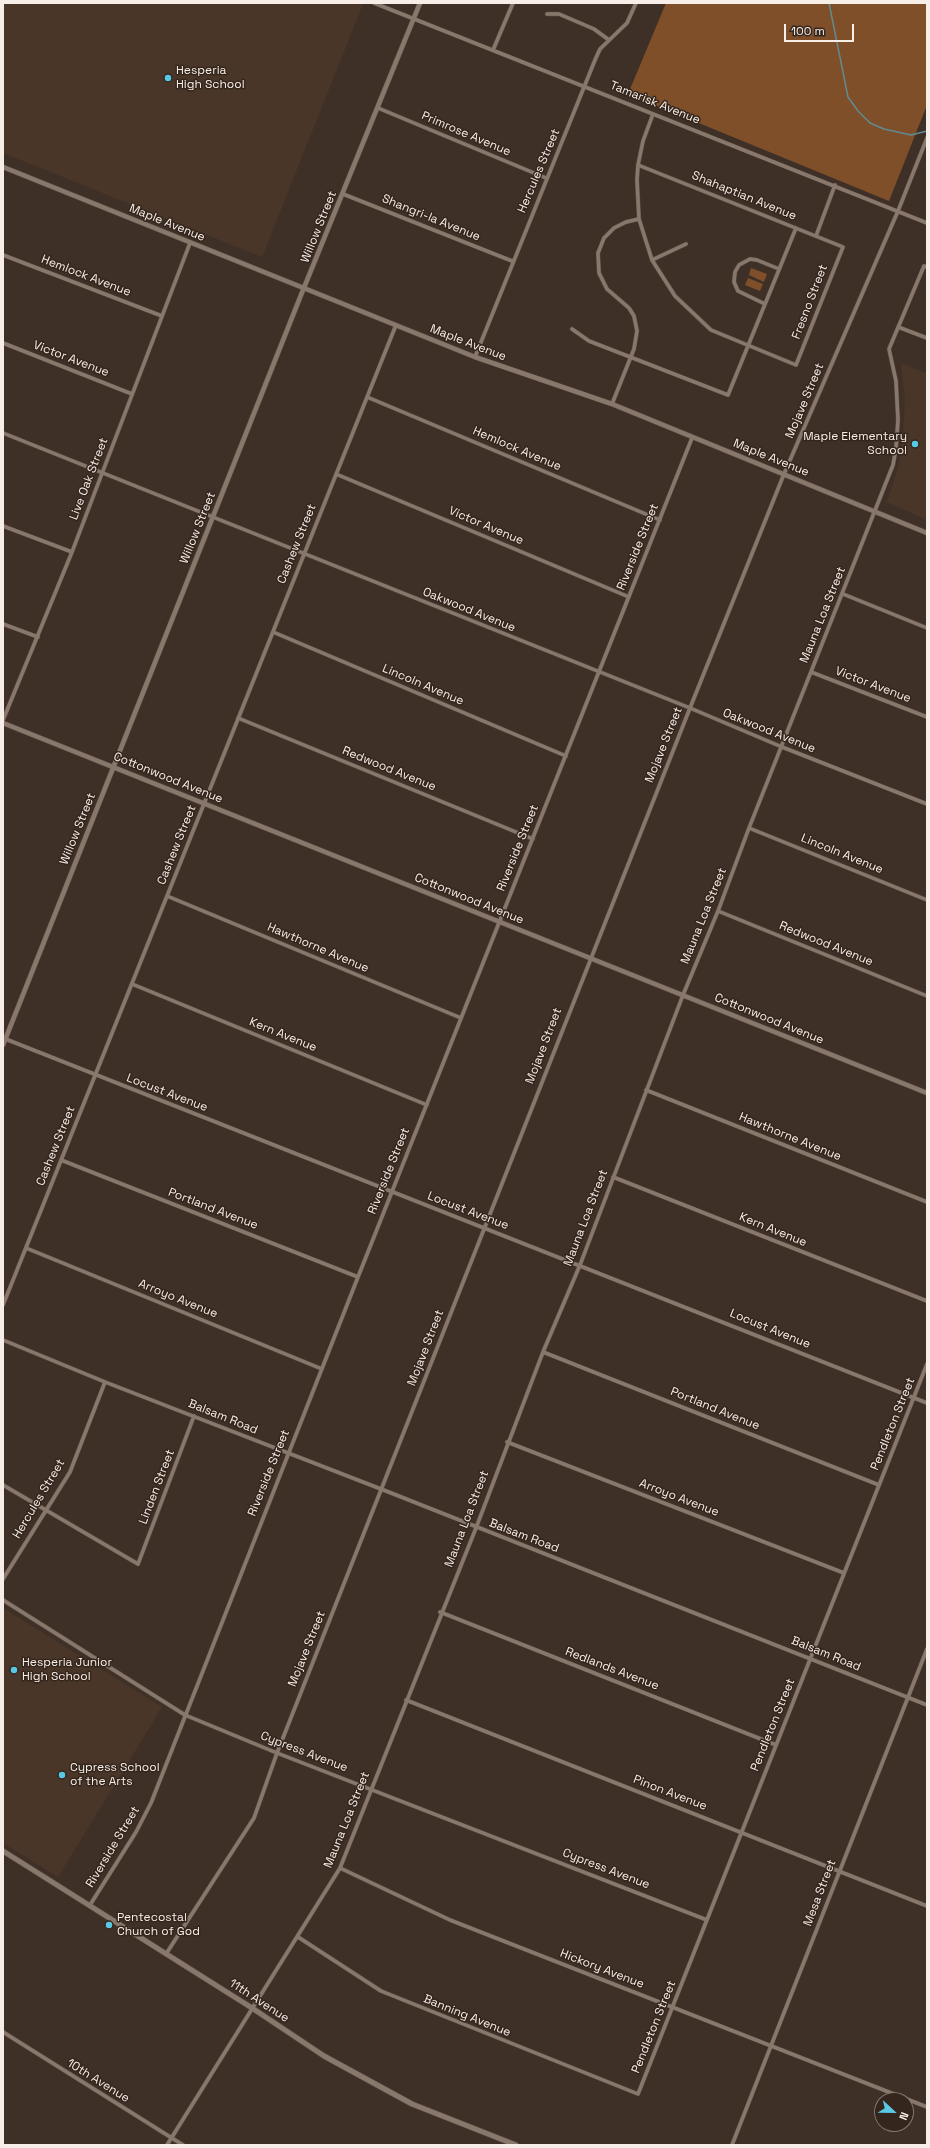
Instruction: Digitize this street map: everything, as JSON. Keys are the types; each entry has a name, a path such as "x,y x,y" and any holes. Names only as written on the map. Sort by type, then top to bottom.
{"main road":[{"name":"11th Avenue","path":"3,1851 252,2008 324,2056 412,2104 516,2145"}],"street":[{"name":"Tamarisk Avenue","path":"374,3 836,185 927,223"},
{"path":"414,20 420,3"},
{"path":"493,50 513,3"},
{"name":"Hercules Street","path":"475,357 512,261 600,49 624,26 636,3"},
{"path":"547,14 559,14 594,29 609,40"},
{"name":"Willow Street","path":"3,1044 4,1038 304,288 414,20"},
{"name":"Primrose Avenue","path":"378,108 546,178"},
{"path":"653,114 643,141 638,165 637,192 639,219 652,260 675,296 711,330 749,346"},
{"name":"Mojave Street","path":"166,1954 254,1818 277,1753 690,708 784,474 898,211 927,138"},
{"name":"Shahaptian Avenue","path":"638,165 842,247"},
{"name":"Maple Avenue","path":"3,167 475,357 612,404 927,533"},
{"path":"816,236 836,185"},
{"name":"Shangri-la Avenue","path":"343,194 512,261"},
{"path":"612,404 631,356 637,331 634,316 629,308 607,289 599,274 598,263 600,246 614,228 626,222 639,219"},
{"path":"572,329 589,340 728,395 796,228"},
{"name":"Live Oak Street","path":"3,722 72,552 190,243"},
{"path":"652,260 686,244"},
{"name":"Fresno Street","path":"749,346 796,365 842,247"},
{"name":"Hemlock Avenue","path":"3,255 162,316"},
{"path":"765,304 738,291 734,282 735,272 739,265 750,259 757,260 779,269"},
{"name":"Mauna Loa Street","path":"167,2145 340,1868 440,1612 476,1528 542,1352 580,1265 646,1090 893,465 898,420 896,381 889,349 926,266"},
{"name":"Cashew Street","path":"3,1305 396,325"},
{"path":"898,327 927,338"},
{"name":"Victor Avenue","path":"3,343 132,394"},
{"name":"Hemlock Avenue","path":"367,397 660,520"},
{"name":"Oakwood Avenue","path":"3,433 304,555 690,708 782,748 927,804"},
{"name":"Riverside Street","path":"90,1905 136,1832 151,1803 287,1454 692,438"},
{"name":"Victor Avenue","path":"336,474 629,597"},
{"path":"3,526 72,552"},
{"path":"843,594 927,628"},
{"path":"3,624 38,637"},
{"name":"Lincoln Avenue","path":"273,632 566,756"},
{"name":"Victor Avenue","path":"811,672 927,717"},
{"name":"Redwood Avenue","path":"238,718 533,839"},
{"name":"Cottonwood Avenue","path":"3,722 204,804 927,1093"},
{"name":"Lincoln Avenue","path":"749,828 927,900"},
{"name":"Hawthorne Avenue","path":"167,896 461,1018"},
{"name":"Redwood Avenue","path":"718,911 927,996"},
{"name":"Kern Avenue","path":"132,984 427,1105"},
{"name":"Locust Avenue","path":"4,1038 927,1403"},
{"name":"Hawthorne Avenue","path":"646,1090 927,1202"},
{"name":"Portland Avenue","path":"61,1160 358,1277"},
{"name":"Kern Avenue","path":"613,1177 927,1301"},
{"name":"Arroyo Avenue","path":"26,1248 322,1369"},
{"name":"Balsam Road","path":"3,1340 287,1454 381,1489 476,1528 927,1705"},
{"name":"Portland Avenue","path":"542,1352 879,1485"},
{"name":"Pendleton Street","path":"638,2094 927,1364"},
{"name":"Hercules Street","path":"3,1579 70,1472 105,1382"},
{"name":"Linden Street","path":"45,1510 138,1564 194,1416"},
{"name":"Arroyo Avenue","path":"507,1442 844,1573"},
{"path":"3,1485 45,1510"},
{"name":"Cypress Avenue","path":"3,1600 185,1715 277,1753 371,1788 707,1920"},
{"name":"Redlands Avenue","path":"440,1612 776,1745"},
{"name":"Mesa Street","path":"732,2145 927,1649"},
{"name":"Pinon Avenue","path":"406,1700 927,1906"},
{"name":"Hickory Avenue","path":"340,1868 450,1920 927,2107"},
{"name":"Banning Avenue","path":"298,1937 381,1991 638,2094"},
{"name":"10th Avenue","path":"3,2032 94,2091 183,2145"}],"shaded area":[{"name":"Hesperia High School","path":"3,3 363,4 262,257 3,153"},
{"path":"666,3 927,3 927,105 889,201 628,94"},
{"path":"751,268 767,274 764,282 749,275"},
{"path":"748,278 763,284 760,291 745,285"},
{"name":"Maple Elementary School","path":"901,363 927,374 927,520 887,502 898,469 903,435 905,400"},
{"name":"Cypress School of the Arts","path":"3,1608 162,1707 58,1877 3,1843"}],"waterway":[{"path":"829,3 848,97 858,111 870,123 884,129 911,135 927,131"}],"place":[{"name":"Hesperia High School","path":"168,78"},
{"name":"Maple Elementary School","path":"915,444"},
{"name":"Hesperia Junior High School","path":"14,1670"},
{"name":"Cypress School of the Arts","path":"62,1775"},
{"name":"Pentecostal Church of God","path":"109,1925"}]}
